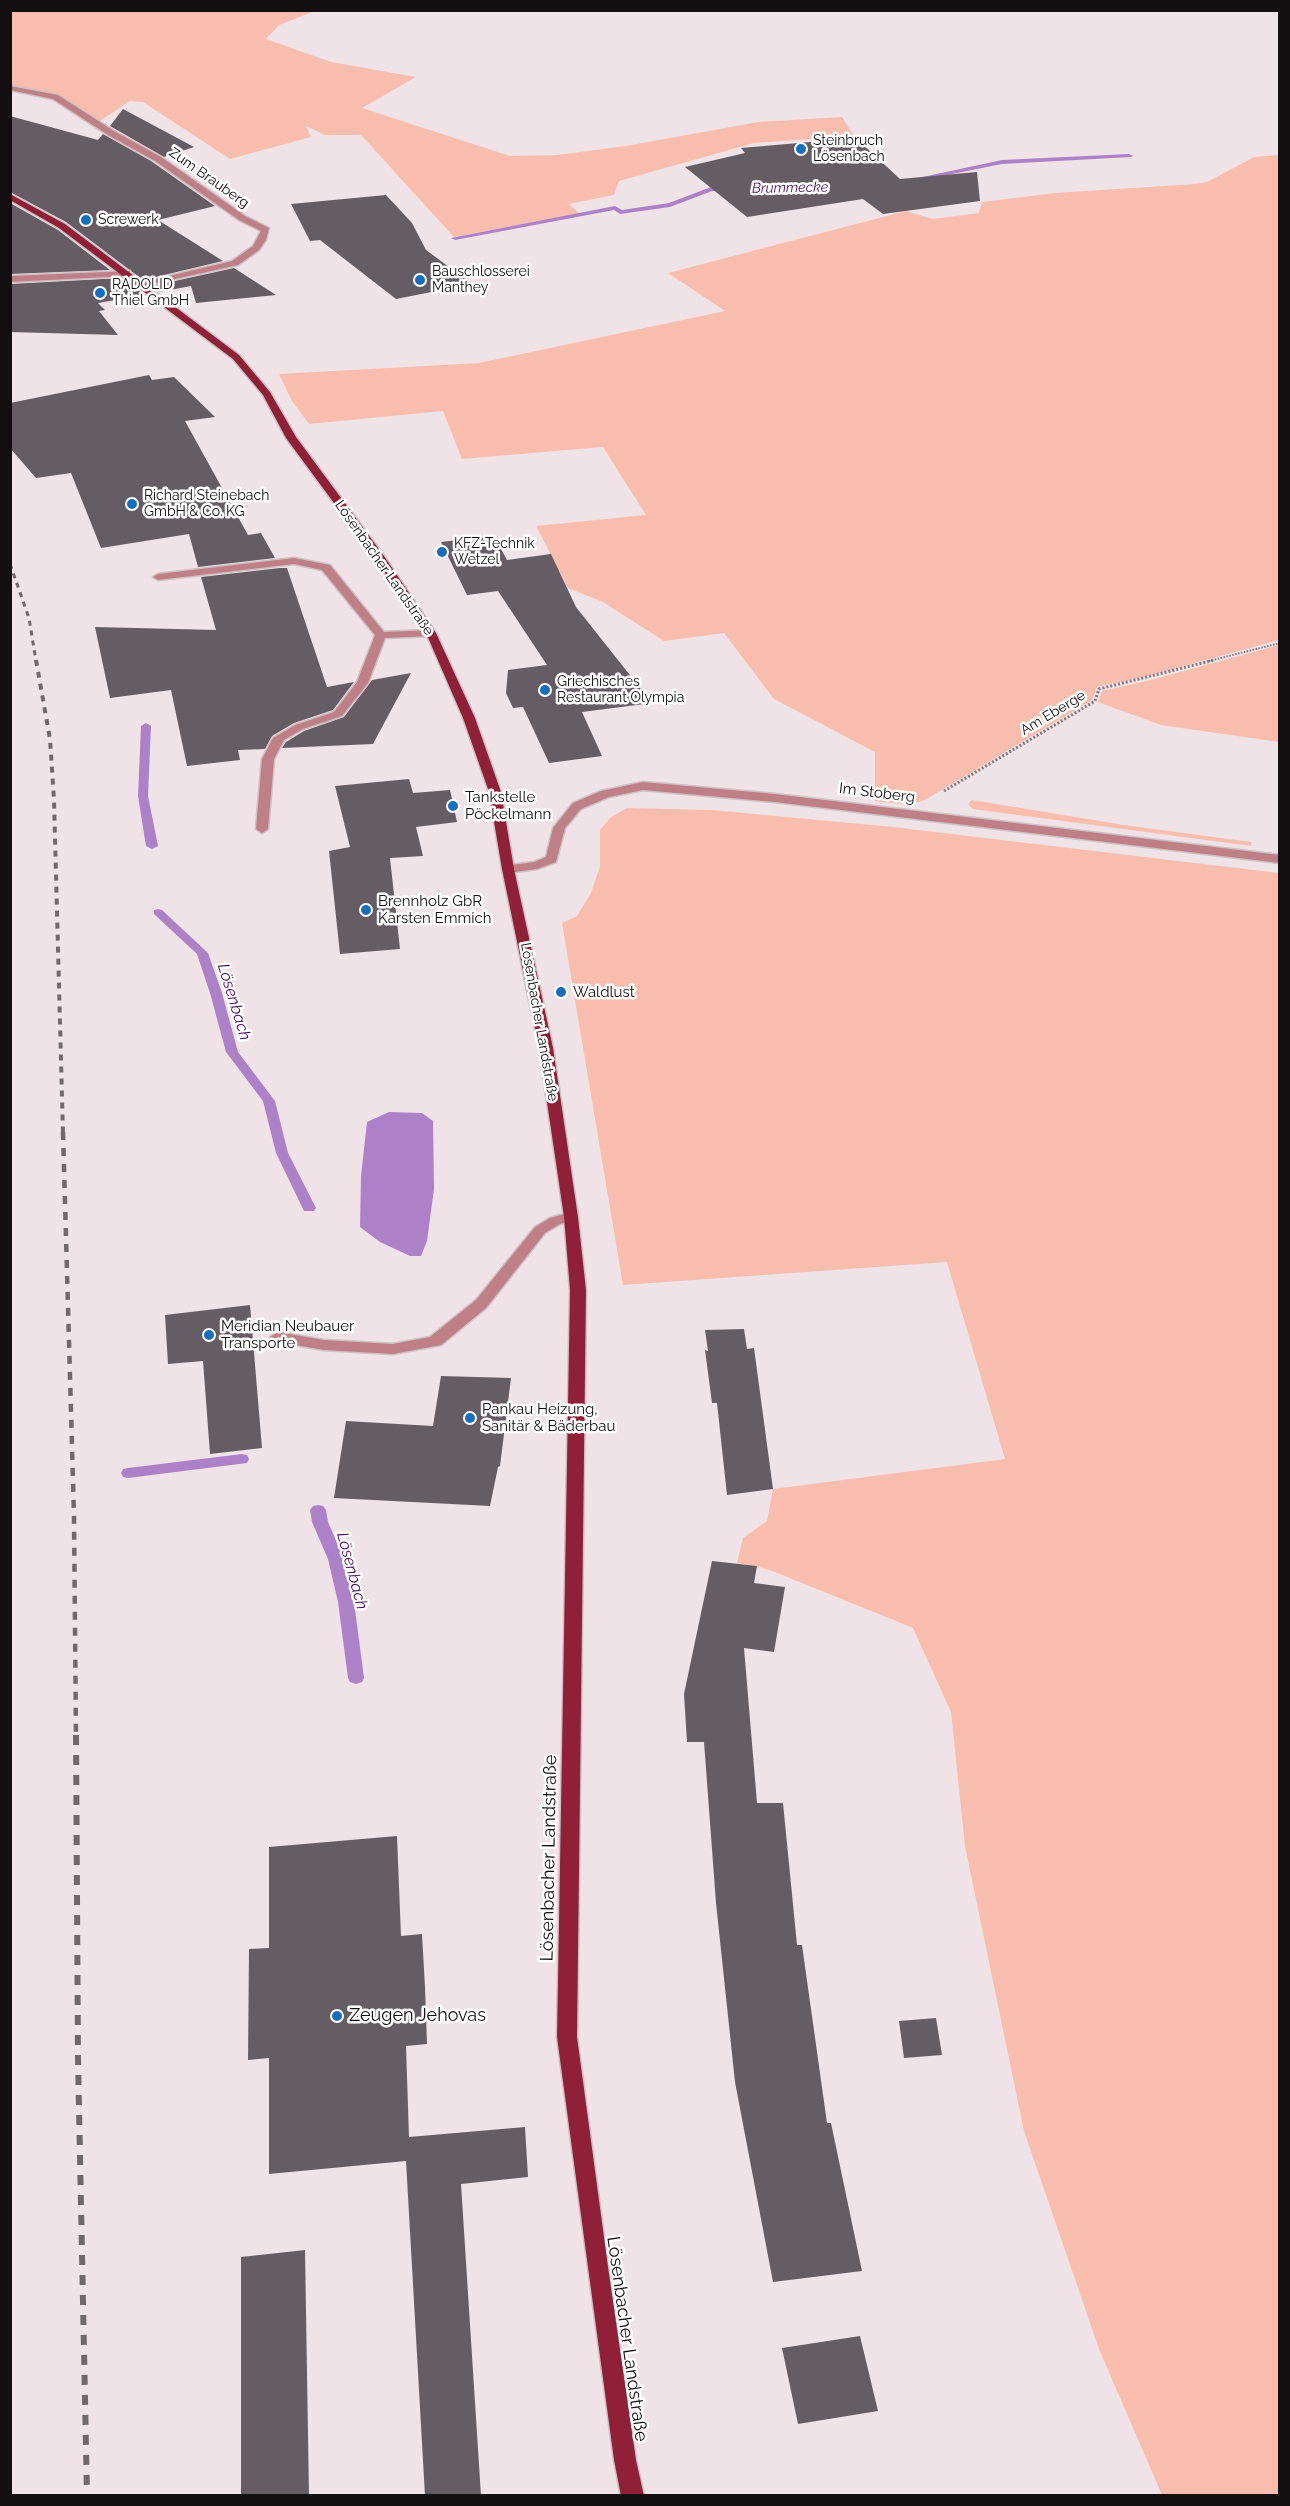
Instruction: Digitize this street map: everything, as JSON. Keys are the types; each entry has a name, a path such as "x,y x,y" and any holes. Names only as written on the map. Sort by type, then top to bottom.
{"main road":[{"name":"Lösenbacher Landstraße","path":"10,196 62,226 127,273 236,357 267,394 291,438 380,558 431,633 469,718 495,792 508,868 544,1037 571,1217 578,1290 567,2037 597,2267 625,2460 633,2496"}],"street":[{"name":"Zum Brauberg","path":"10,88 55,98 75,109 111,133 158,159 242,218 266,230 256,248 236,262 142,285"},
{"path":"10,279 127,273"},
{"path":"158,577 294,561 326,567 381,635"},
{"path":"381,635 431,633"},
{"path":"262,829 268,759 279,738 299,727 338,714 362,683 381,635"},
{"name":"Im Stoberg","path":"508,868 537,865 552,859 559,828 577,806 605,794 643,786 753,795 1280,859"},
{"path":"278,1337 324,1345 393,1349 435,1341 481,1304 540,1230 555,1221 571,1217"}],"path":[{"name":"Am Eberge","path":"921,815 938,794 1060,724 1095,701 1099,689 1280,643"}],"shaded area":[{"path":"11,10 315,11 279,25 266,39 331,62 416,77 362,108 510,156 557,155 626,146 758,122 842,117 854,136 754,143 619,181 614,195 569,204 580,214 454,237 361,135 325,135 306,126 311,137 230,159 143,102 130,101 100,121 62,96 11,85"},
{"path":"1279,155 1279,640 1147,676 1097,687 1092,700 925,800 909,805 875,801 875,752 774,699 724,633 664,641 603,602 568,588 536,526 646,515 603,447 462,459 443,411 309,424 292,401 279,374 479,363 725,311 668,273 906,211 933,219 979,213 982,202 1055,193 1195,184 1207,182 1254,157"},
{"path":"1279,645 1279,742 1161,725 1098,702 1102,691"},
{"path":"972,800 1124,825 1251,842 1251,846 973,809 968,804"},
{"path":"627,808 712,810 893,827 1279,873 1279,2495 1162,2495 1099,2349 1024,2131 965,1846 951,1712 913,1628 775,1572 737,1563 743,1538 767,1521 773,1489 1005,1459 947,1262 623,1285 562,923 577,916 591,893 600,866 600,830 611,817"},
{"path":"389,1112 422,1113 433,1121 434,1189 427,1241 421,1256 410,1256 380,1242 360,1227 361,1176 367,1122"}],"building":[{"path":"123,109 194,147 164,157 110,126"},
{"path":"10,116 98,140 103,134 151,161 215,206 158,220 223,261 143,280 66,222 10,192"},
{"path":"856,138 900,179 977,172 980,201 883,214 863,199 747,217 685,167 745,153 741,148"},
{"path":"386,195 412,223 426,250 472,284 396,299 320,240 310,241 291,204"},
{"path":"10,203 58,230 110,270 10,274"},
{"path":"234,268 276,295 196,303 191,286 159,292 152,286"},
{"path":"122,278 144,295 98,303 105,310 99,311 118,335 10,332 10,284"},
{"path":"149,375 152,380 174,377 215,417 185,421 248,535 261,533 275,558 198,567 189,534 101,548 71,473 36,478 10,448 10,403"},
{"path":"494,536 507,560 551,554 576,607 652,703 582,712 602,756 549,763 523,707 513,708 506,693 508,670 547,665 498,591 467,595 441,542"},
{"path":"287,568 327,687 354,682 333,710 294,723 272,736 265,749 238,750 240,760 187,766 171,690 110,698 95,627 216,630 201,577"},
{"path":"411,673 373,744 282,748 286,742 304,731 344,717 372,680"},
{"path":"409,779 413,793 450,790 457,822 416,827 423,856 390,858 400,949 340,954 329,851 350,847 335,786"},
{"path":"250,1305 262,1448 210,1454 203,1361 168,1364 165,1315"},
{"path":"744,1329 747,1349 754,1348 773,1489 727,1495 717,1403 712,1403 705,1350 708,1351 705,1330"},
{"name":"Pankau Heizung, Sanitär & Bäderbau","path":"441,1376 511,1378 500,1466 490,1506 334,1498 346,1421 433,1426"},
{"path":"712,1561 757,1566 754,1583 785,1587 774,1652 744,1648 757,1803 783,1803 797,1945 802,1945 827,2123 831,2123 862,2271 773,2282 735,2082 716,1903 704,1742 687,1742 684,1694"},
{"name":"Zeugen Jehovas","path":"397,1836 401,1936 422,1934 425,1987 427,2044 406,2046 409,2137 525,2127 528,2177 461,2184 481,2496 425,2496 406,2161 269,2174 269,2058 248,2060 249,1949 269,1948 269,1847"},
{"path":"936,2018 942,2055 904,2058 899,2021"},
{"path":"305,2250 309,2496 241,2496 241,2257"},
{"path":"860,2336 878,2411 798,2424 782,2348"}],"waterway":[{"name":"Brummecke","path":"917,179 1002,162 1129,156"},
{"name":"Brummecke","path":"455,238 615,208 620,212 670,205 711,189 730,189"},
{"name":"Lösenbach","path":"146,726 143,796 152,846"},
{"name":"Lösenbach","path":"158,912 202,953 232,1052 269,1101 282,1153 309,1208"},
{"path":"128,1473 242,1459"},
{"name":"Lösenbach","path":"318,1510 320,1522 336,1559 346,1602 356,1678"}],"railway":[{"path":"10,564 29,618 36,661"},
{"path":"36,660 50,739 54,800 63,1134"},
{"path":"63,1132 74,1516 76,1737"},
{"path":"76,1735 78,2059 87,2496"}],"place":[{"name":"Steinbruch Lösenbach","path":"801,149"},
{"name":"Screwerk","path":"86,220"},
{"name":"Bauschlosserei Manthey","path":"420,280"},
{"name":"RADOLID Thiel GmbH","path":"100,293"},
{"name":"Richard Steinebach GmbH & Co. KG","path":"132,504"},
{"name":"KFZ-Technik Wetzel","path":"442,552"},
{"name":"Griechisches Restaurant Olympia","path":"545,690"},
{"name":"Tankstelle Pöckelmann","path":"453,806"},
{"name":"Brennholz GbR Karsten Emmich","path":"366,910"},
{"name":"Waldlust","path":"561,992"},
{"name":"Meridian Neubauer Transporte","path":"209,1335"},
{"name":"Pankau Heizung, Sanitär & Bäderbau","path":"470,1418"},
{"name":"Zeugen Jehovas","path":"337,2016"}]}
